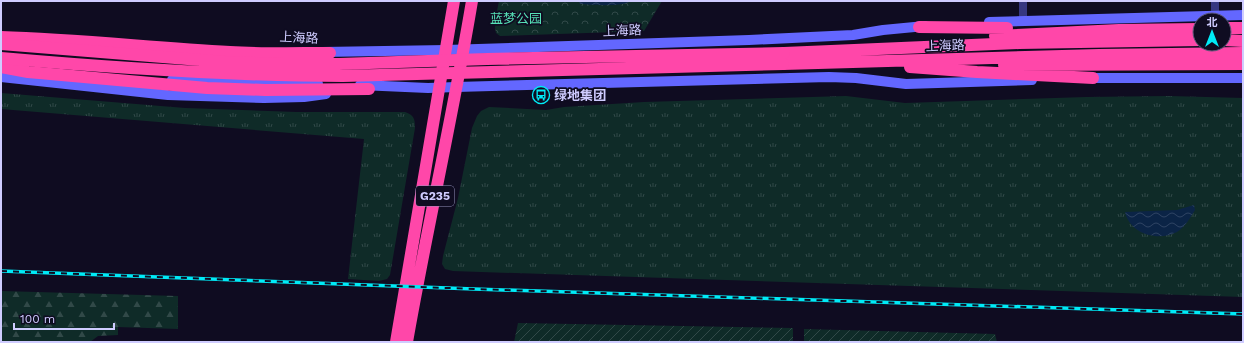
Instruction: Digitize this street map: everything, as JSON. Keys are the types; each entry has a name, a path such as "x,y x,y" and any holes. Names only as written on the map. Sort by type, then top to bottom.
{"highway":[{"name":"G235","path":"396,342 434,87 446,50 454,1"},
{"name":"G235","path":"407,342 419,272 464,49 472,1"},
{"path":"919,27 1067,28 1192,33"},
{"path":"1232,28 1243,28"},
{"path":"834,51 916,40 1119,30"},
{"name":"上海路","path":"1,58 120,68 224,74 343,76 783,58 834,51 1192,33"},
{"path":"1,37 36,38 224,52 330,53"},
{"path":"1232,40 1243,40"},
{"name":"上海路","path":"1,44 225,62 284,64 339,64 487,59 783,58 839,62 1106,54 1243,53"},
{"path":"839,62 860,67 1243,64"},
{"path":"1,67 28,72 207,88 265,90 369,89"},
{"path":"914,67 1093,78"}],"main road":[{"name":"上海路","path":"1232,16 1243,16"},
{"name":"上海路","path":"1,32 70,36 158,44 330,53 789,39 853,35 919,27 972,23 1192,17"},
{"path":"1,67 173,80 434,87 829,77 856,78 906,84 1093,78 1243,78"},
{"path":"1,77 84,87 176,95 264,98 304,97 369,89 434,87"}],"street":[{"path":"1023,1 1023,21"},
{"path":"1215,1 1215,12"}],"green space":[{"name":"蓝梦公园","path":"499,1 662,1 644,31 500,36 496,33 495,28"},
{"path":"1,93 185,108 296,112 408,113 415,122 415,128 390,275 387,279 379,281 348,279 364,139 1,109"},
{"path":"846,96 905,103 1087,97 1169,96 1243,98 1243,297 453,271 445,269 442,264 458,198 472,128 481,111 489,107 546,110 564,107 644,102"},
{"path":"1,291 178,296 178,329 118,327 118,335 98,336 90,342 1,342"},
{"path":"518,323 793,328 793,341 514,342"},
{"path":"804,329 995,334 997,342 804,342"}],"water":[{"path":"579,1 631,1 621,4 591,5 580,4"},
{"path":"1194,205 1195,210 1182,228 1170,235 1162,236 1154,236 1139,231 1128,220 1125,212 1177,210"}],"railway":[{"path":"1,271 474,289 1243,314"}],"place":[{"name":"绿地集团","path":"541,95"}]}
